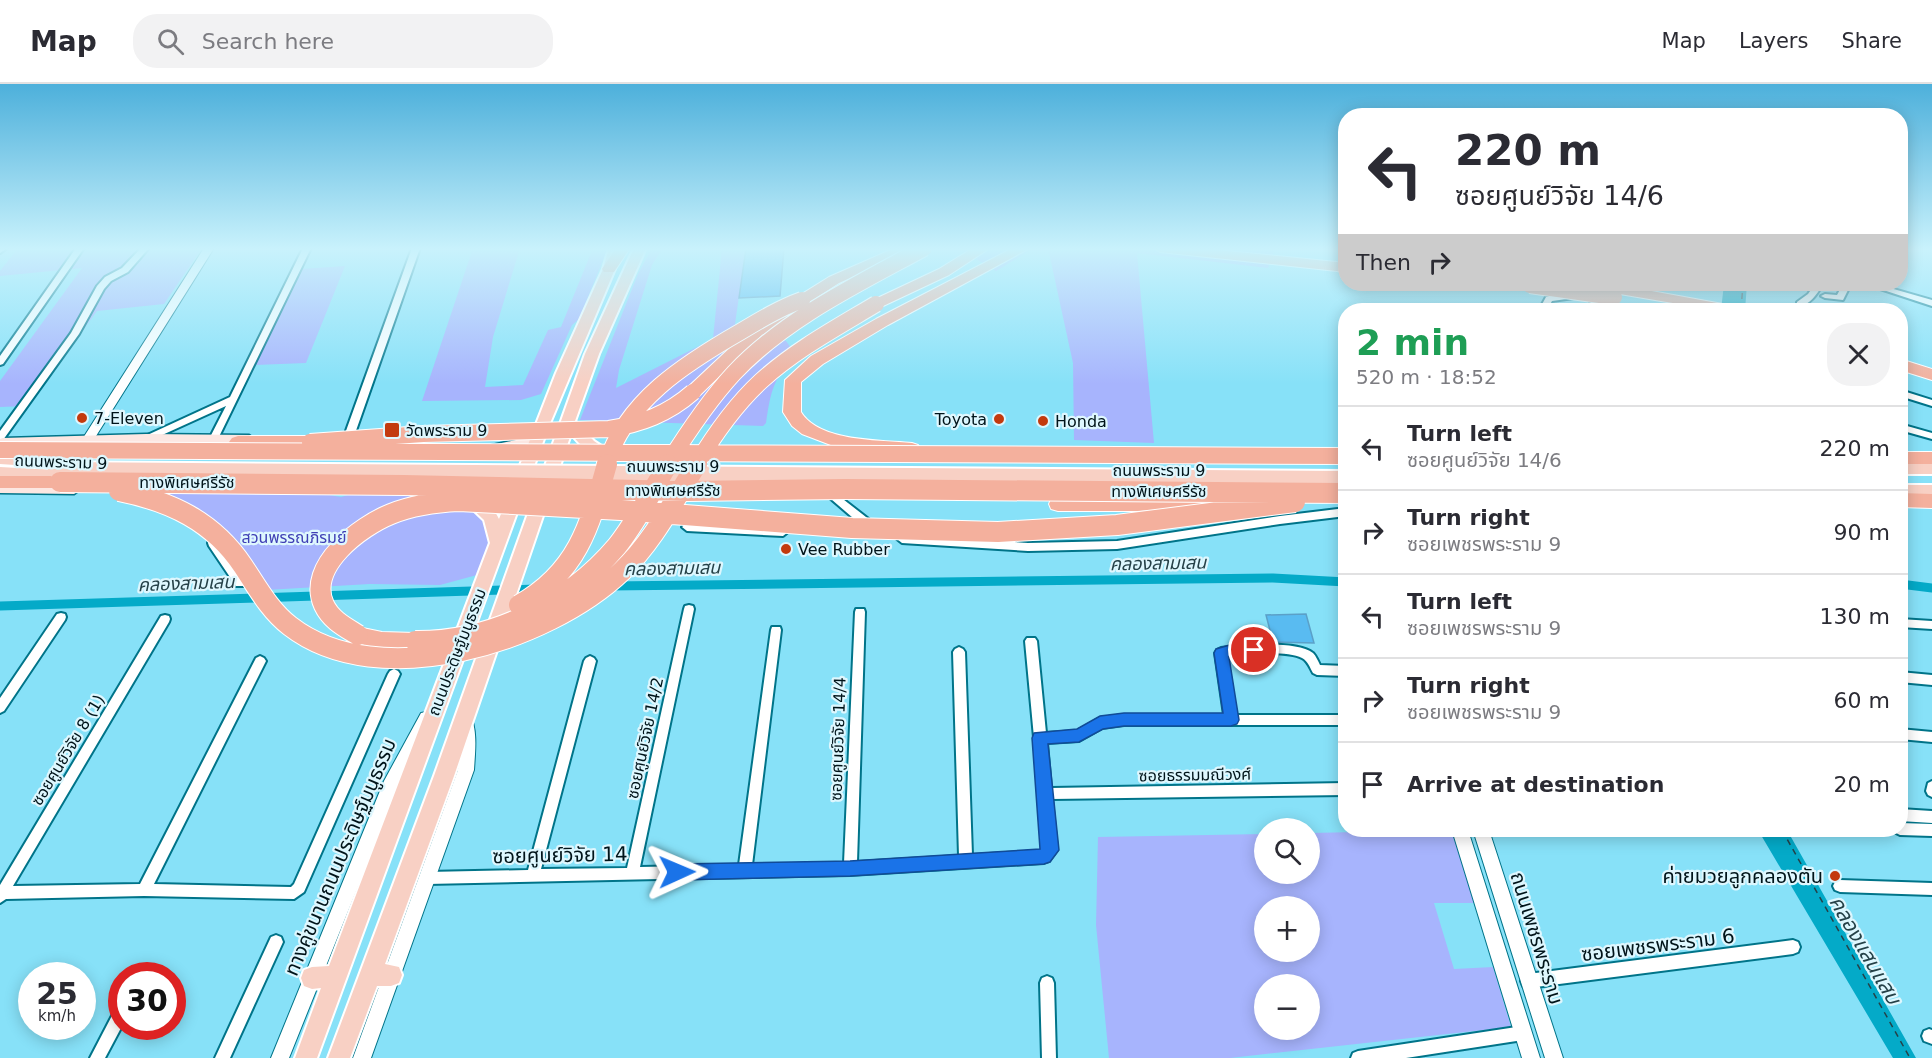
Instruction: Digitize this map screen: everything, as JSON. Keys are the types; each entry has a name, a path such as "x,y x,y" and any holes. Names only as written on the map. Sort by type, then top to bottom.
{"highway":[{"path":"819,293 739,367 712,397 631,526 601,563 568,590 526,615 483,633 446,641 382,640 358,635 340,627 329,616 323,606 320,584 326,568 339,549 358,532 390,514 441,502 591,508 852,528 998,532 1116,525 1297,501 1338,488"},
{"path":"305,442 423,434 596,431 624,428 668,413 682,404 720,365 804,307 832,293"},
{"path":"904,293 798,374 791,387 792,412 798,422 817,434 836,441 959,454"},
{"path":"879,313 910,293"},
{"path":"59,472 178,507 196,517 227,545 271,610 286,625 312,640 361,654 403,658 447,654 513,636 550,619 593,594 620,572 656,525 743,399 760,381 787,358 922,293"},
{"path":"1582,293 1649,303"},
{"path":"1637,293 1700,303"},
{"path":"415,641 477,624 504,613 530,599 550,584 568,566 579,542 613,446 634,413 653,390 679,368 787,305 804,307"},
{"path":"1908,359 1932,367"},
{"path":"1908,367 1932,375"},
{"path":"0,442 651,442 814,445 850,447 880,452 904,460"},
{"name":"ทางพิเศษศรีรัช","path":"0,450 1338,456"},
{"path":"1908,466 1932,458"},
{"name":"ทางพิเศษศรีรัช","path":"0,482 59,472 310,484 681,485 845,489 1338,486"},
{"path":"681,485 727,496 803,500 1058,504 1201,502 1264,495 1317,484"},
{"path":"1908,497 1931,489"}],"main road":[{"path":"597,296 602,298 618,296"},
{"name":"ถนนประดิษฐ์มนูธรรม","path":"306,1058 562,373 597,296"},
{"name":"ถนนประดิษฐ์มนูธรรม","path":"339,1058 381,975 501,609 592,354 618,296"},
{"path":"568,422 589,445 613,458"},
{"path":"395,479 410,468 411,452 502,448 521,444 533,437 541,428"},
{"name":"ถนนพระราม 9","path":"0,442 146,439 292,440 345,448 555,458 1338,464"},
{"name":"ถนนพระราม 9","path":"0,458 79,454 389,456 411,452"},
{"name":"ถนนพระราม 9","path":"0,458 59,472"},
{"path":"1908,468 1932,469"},
{"name":"ถนนพระราม 9","path":"0,470 1338,486"},
{"name":"ถนนพระราม 9","path":"0,470 49,476 548,479 681,485 816,481 1338,486"},
{"path":"1908,472 1931,489"},
{"name":"ถนนพระราม 9","path":"0,488 91,487 166,475"},
{"path":"325,478 337,486 441,491 462,495 487,512 496,525 498,542"},
{"path":"541,498 564,491 617,491 681,485"},
{"path":"1908,485 1931,489"},
{"path":"1908,490 1931,489"},
{"path":"312,978 335,977"}],"street":[{"path":"0,362 48,293"},
{"path":"0,442 75,334 97,293"},
{"path":"79,454 181,293"},
{"path":"206,455 284,293"},
{"path":"345,448 400,293"},
{"path":"1825,296 1840,298 1842,293"},
{"path":"1900,293 1932,303"},
{"path":"1546,303 1549,298 1586,294 1599,303"},
{"path":"1908,396 1932,403"},
{"path":"146,439 232,399"},
{"path":"1908,429 1932,436"},
{"path":"816,481 860,519 876,530 898,538"},
{"path":"91,487 149,498 182,515 207,535 237,578 252,566"},
{"path":"1201,502 1208,532"},
{"path":"687,527 898,538 1028,548 1117,545 1338,513"},
{"name":"ซอยศูนย์วิจัย 14/2","path":"632,873 689,609"},
{"name":"ซอยศูนย์วิจัย 14/4","path":"850,868 860,612"},
{"path":"0,708 61,617"},
{"name":"ซอยศูนย์วิจัย 8 (1)","path":"1,895 165,619"},
{"path":"1908,624 1932,625"},
{"path":"745,871 776,630"},
{"path":"1031,641 1044,794"},
{"path":"1231,720 1221,653 1233,650 1298,651 1309,656 1317,670 1338,671"},
{"path":"959,652 966,861"},
{"path":"144,890 260,661"},
{"path":"533,875 590,661"},
{"path":"1,895 144,890 294,893 297,891 370,732 394,674"},
{"name":"ทางคู่ขนานถนนประดิษฐ์มนูธรรม","path":"280,1058 392,781 447,678"},
{"path":"1908,678 1932,680"},
{"path":"362,1058 381,975 427,878 466,770 468,741 465,715"},
{"path":"1040,738 1079,736 1100,723 1124,720 1338,720"},
{"path":"1908,735 1932,737"},
{"name":"ซอยธรรมมณีวงศ์","path":"1044,794 1338,789"},
{"name":"ซอยศูนย์วิจัย 14","path":"427,878 850,868 1044,857 1050,850 1044,794"},
{"path":"1908,816 1932,817"},
{"path":"1908,829 1932,830"},
{"path":"1462,837 1531,1058"},
{"name":"ถนนเพชรพระราม","path":"1483,837 1554,1058"},
{"path":"1840,886 1932,889"},
{"path":"222,1058 276,942"},
{"name":"ซอยเพชรพระราม 6","path":"1528,981 1793,947"},
{"path":"1047,983 1049,1058"},
{"path":"1358,1058 1522,1033"},
{"path":"97,1058 108,1037"}],"green space":[{"path":"64,293 171,293 164,304 97,311 27,406 0,407 0,381"},
{"path":"289,293 334,293 306,363 255,365"},
{"path":"458,293 506,293 493,337 485,387 523,385 548,330 561,327 575,293 589,293 579,319 572,325 541,394 521,400 422,401"},
{"path":"630,293 643,293 619,370 616,388 713,339 718,293 739,293 735,324 786,341 796,355 782,371 774,386 766,423 763,426 580,420"},
{"path":"1058,293 1141,293 1154,443 1074,440 1073,363"},
{"name":"สวนพรรณภิรมย์","path":"148,487 323,494 341,497 383,494 428,496 469,506 482,516 490,535 477,575 440,585 370,584 266,590"},
{"path":"1338,832 1338,837 1456,837 1475,903 1434,903 1454,969 1493,967 1511,1027 1230,1058 1109,1058 1096,925 1098,837 1254,834 1254,884 1320,884 1320,833"}],"shaded area":[{"path":"1723,293 1746,293 1746,303 1722,303"},
{"path":"1762,837 1791,837 1916,1058 1893,1058"}],"building":[{"path":"740,293 780,293 780,296 739,298"},
{"path":"1306,614 1314,643 1273,642 1266,615"}],"waterway":[{"name":"คลองสามเสน","path":"610,586 1273,578 1338,582"},
{"path":"1908,585 1932,588"},
{"name":"คลองสามเสน","path":"0,606 536,589"}],"ferry route":[{"path":"1742,293 1742,303"},
{"path":"1786,837 1910,1058"}],"place":[{"name":"7-Eleven","path":"82,418"},
{"name":"Toyota","path":"999,419"},
{"name":"Honda","path":"1043,421"},
{"name":"วัดพระราม 9","path":"392,430"},
{"name":"Vee Rubber","path":"786,549"},
{"name":"ค่ายมวยลูกคลองตัน","path":"1835,876"}],"route":[{"path":"677,872 850,868 1044,857 1049,854 1050,850 1040,738 1079,736 1100,723 1124,720 1231,720 1221,653 1233,650 1254,650"}],"water label":[{"name":"คลองแสนแสบ","path":"1865,950"}]}
